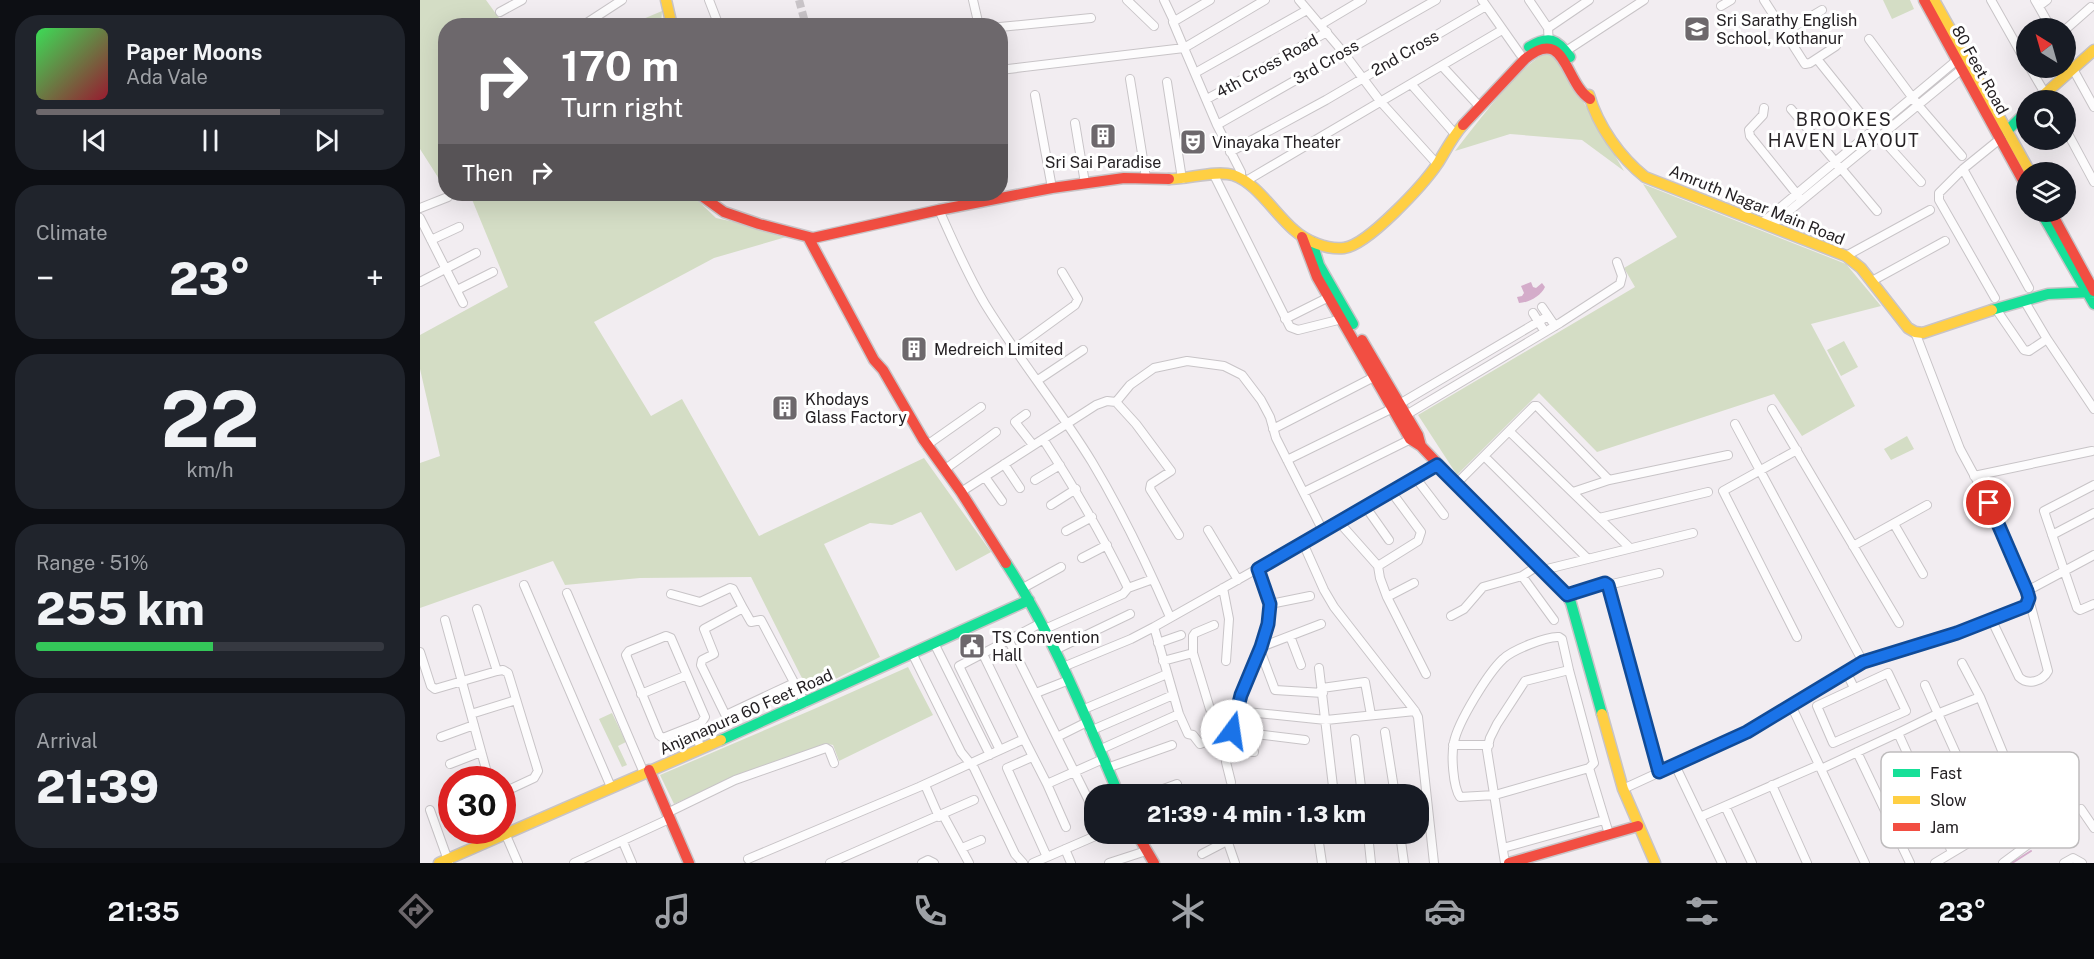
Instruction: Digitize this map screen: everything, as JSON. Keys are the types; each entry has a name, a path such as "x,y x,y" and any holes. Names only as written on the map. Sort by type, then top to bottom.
{"street":[{"path":"500,12 522,0"},
{"path":"594,18 622,0"},
{"path":"666,0 670,18"},
{"path":"709,0 715,18"},
{"path":"974,0 977,18"},
{"path":"1127,0 1154,26"},
{"path":"1164,0 1217,125 1243,179"},
{"path":"1174,21 1210,0"},
{"path":"1008,69 1184,48 1265,0"},
{"path":"1299,0 1327,32 1380,101 1437,164"},
{"path":"1320,25 1362,0"},
{"name":"3rd Cross","path":"1217,125 1436,0"},
{"path":"1529,0 1548,28 1549,43"},
{"path":"1548,28 1578,3 1589,0"},
{"path":"1566,51 1644,0"},
{"path":"1720,6 1731,0"},
{"name":"80 Feet Road","path":"1927,0 1960,65 2003,135 2023,162"},
{"name":"80 Feet Road","path":"1927,0 2003,135 2016,164"},
{"path":"1991,0 2016,44"},
{"path":"2045,18 2037,3 2047,0"},
{"path":"1767,1 1805,64 1836,46"},
{"path":"1484,3 1520,54"},
{"name":"2nd Cross","path":"1230,152 1326,100 1484,3"},
{"path":"2076,20 2091,7"},
{"path":"1195,72 1307,10"},
{"path":"1785,32 1822,10"},
{"path":"1008,26 1091,18"},
{"path":"1243,179 1502,30"},
{"name":"4th Cross Road","path":"1207,99 1327,32"},
{"path":"1869,39 1915,101 1962,156"},
{"path":"1008,197 1122,178 1182,179 1232,175 1243,179 1284,222 1307,240 1331,248 1346,248 1362,242 1413,194 1437,164 1455,134 1520,54 1536,42 1549,43"},
{"path":"1481,103 1525,59 1549,43"},
{"name":"Amruth Nagar Main Road","path":"1549,43 1562,46 1566,51 1589,91 1598,118 1636,171 1645,177 1767,223 1846,256 1861,268 1908,328 1915,332"},
{"name":"Amruth Nagar Main Road","path":"1549,43 1558,52 1582,93 1590,99"},
{"path":"2076,66 2094,50"},
{"path":"1817,59 1877,133 1921,182"},
{"path":"1767,223 1960,65"},
{"path":"1442,66 1481,103"},
{"path":"2076,74 2094,107"},
{"path":"2052,90 2064,78"},
{"path":"1130,80 1146,178"},
{"path":"1167,82 1182,179"},
{"path":"1411,84 1455,134"},
{"path":"1035,95 1052,188"},
{"path":"1764,108 1763,115 1749,130 1750,136 1800,197"},
{"path":"1791,109 1877,211"},
{"path":"2016,122 1939,193 1939,200 1995,304 2024,350 2029,351 2047,339"},
{"path":"1075,123 1085,183"},
{"path":"2076,149 2094,182"},
{"path":"1963,170 2029,288"},
{"path":"1214,175 1290,327 1298,330 1341,319"},
{"path":"420,208 438,201"},
{"path":"709,201 724,212 759,224 812,237 985,201"},
{"path":"939,210 985,304 1067,423 1109,493 1141,551 1170,617"},
{"path":"1846,256 1930,210"},
{"path":"420,218 463,303"},
{"path":"2047,222 2092,296"},
{"path":"2056,222 2092,296"},
{"path":"431,240 459,227"},
{"path":"812,237 882,364 897,397 1023,588 1063,667 1114,784"},
{"path":"1307,240 1311,265 1374,377 1395,406"},
{"path":"1307,240 1395,406 1421,447 1567,595 1623,789 1655,863"},
{"path":"1872,281 1945,241"},
{"path":"420,282 476,254"},
{"path":"1402,418 1620,284 1622,276 1618,265"},
{"path":"457,290 493,272"},
{"path":"1016,348 1075,305 1078,299 1062,272"},
{"path":"1995,627 2019,677 2023,681 2031,682 2044,678 2048,670 2028,595 1993,510 1952,429 1915,332 1936,330 1995,304 2025,302 2033,297 2048,294 2092,296"},
{"path":"1285,319 1329,297"},
{"path":"2025,302 2094,409"},
{"path":"1542,308 1555,326"},
{"path":"1533,313 1545,332"},
{"path":"1287,460 1395,406 1548,316"},
{"path":"1038,380 1083,350"},
{"path":"1116,402 1130,385 1154,368 1187,361 1224,366 1242,375 1261,400 1287,460 1323,531"},
{"path":"1274,429 1374,377"},
{"path":"961,492 1096,405 1107,401 1116,402 1136,424 1171,471 1149,487 1179,536"},
{"path":"1456,484 1533,406 1537,406 1609,480"},
{"path":"927,445 981,407"},
{"path":"1772,409 1899,623"},
{"path":"1026,414 1015,422 1033,445"},
{"path":"1736,424 1863,662"},
{"path":"1509,431 1630,548"},
{"path":"944,470 996,432"},
{"path":"1304,492 1414,437"},
{"path":"1043,439 1092,517 1128,588"},
{"path":"1797,450 1723,490 1797,637"},
{"path":"1974,476 2092,452"},
{"path":"1573,492 1609,480 1728,455"},
{"path":"1484,456 1587,558"},
{"path":"1004,464 1020,488"},
{"path":"1035,480 1060,465"},
{"path":"1063,667 1154,627 1437,465"},
{"path":"985,477 1002,501"},
{"path":"1415,477 1444,515"},
{"path":"2094,485 2044,511 2075,604 2080,610 2094,604"},
{"path":"1051,505 1076,489"},
{"path":"1378,566 1418,541 1420,537 1420,532 1390,490"},
{"path":"1599,518 1708,492"},
{"path":"1854,546 1927,505"},
{"path":"1365,506 1389,540"},
{"path":"2052,536 2094,513"},
{"path":"1066,531 1092,517"},
{"path":"1338,521 1378,566 1387,597 1426,674"},
{"path":"1894,524 1923,574"},
{"path":"1208,530 1238,580"},
{"path":"1451,616 1464,609 1483,587 1522,576 1541,567 1693,533"},
{"path":"1303,543 1324,591 1334,607 1415,711 1419,723 1434,863"},
{"path":"1082,558 1107,544"},
{"path":"1623,789 1747,732 1863,662 1957,633 2026,606 2028,595 2064,571 2094,555"},
{"path":"1023,588 1061,567"},
{"path":"1231,782 1226,762 1237,711 1268,624 1270,604 1258,569"},
{"path":"1567,595 1605,583 1608,585 1659,573"},
{"path":"1522,576 1554,620"},
{"path":"1000,750 959,666 1008,639 1123,594 1128,588 1153,579"},
{"path":"1387,597 1414,583"},
{"path":"524,585 611,787"},
{"path":"1608,585 1659,772"},
{"path":"671,594 700,602 730,588 733,589 751,622 761,620 794,683 800,706"},
{"path":"1223,588 1229,619 1226,661"},
{"path":"567,592 646,772 689,863"},
{"path":"1270,604 1310,596"},
{"name":"Anjanapura 60 Feet Road","path":"516,825 800,706 1029,600"},
{"path":"743,608 704,629 714,654 702,660 701,665 724,713 728,714 794,683"},
{"path":"477,609 497,671"},
{"path":"1054,650 1130,614"},
{"path":"444,620 485,766"},
{"path":"1260,648 1321,624"},
{"path":"1209,708 1193,653 1193,636 1214,625"},
{"path":"1154,627 1179,714 1188,734 1193,735 1198,743 1232,733 1305,740"},
{"path":"1158,643 1181,635"},
{"path":"668,636 705,717 703,722 666,737 660,737 642,694 626,658 629,651 668,636"},
{"path":"1290,636 1301,665"},
{"path":"1550,638 1562,639 1594,763 1589,768 1495,795 1465,798 1458,795 1453,745 1467,713 1495,668 1510,653 1550,638"},
{"path":"1008,639 1084,792"},
{"path":"935,645 990,755"},
{"path":"1260,648 1275,690 1322,691 1365,682 1371,715"},
{"path":"420,652 431,686 435,689 497,671 503,670 508,674 538,771 534,778 516,787"},
{"path":"982,652 1066,827"},
{"path":"1163,661 1193,653"},
{"path":"913,655 961,752 974,768 1015,854 1023,863"},
{"path":"1962,663 1980,697 2003,752"},
{"path":"1319,668 1333,784"},
{"path":"1569,670 1525,681 1497,724 1487,750 1507,863 1638,826"},
{"path":"1846,671 1854,688"},
{"path":"1082,710 1167,674"},
{"path":"1889,674 1906,710 1833,743 1817,706 1854,688 1889,674"},
{"path":"642,694 687,675"},
{"path":"1036,693 1069,680"},
{"path":"1925,685 1955,752"},
{"path":"785,688 800,706"},
{"path":"1057,737 1173,694"},
{"path":"1700,817 1772,785 1857,752 1937,714 1980,697"},
{"path":"471,714 516,700"},
{"path":"1791,705 1865,863"},
{"path":"1237,711 1326,720 1415,711"},
{"path":"1047,784 1103,759 1179,714"},
{"path":"441,736 474,725"},
{"path":"692,727 701,748"},
{"path":"1385,732 1393,784"},
{"path":"1899,733 1907,752"},
{"path":"737,863 748,861 925,785 1024,739"},
{"path":"1355,739 1361,784"},
{"path":"1103,759 1172,745"},
{"path":"1453,745 1489,745"},
{"path":"574,863 623,842 735,780 826,748 834,762"},
{"path":"1228,751 1254,752"},
{"path":"450,764 481,752"},
{"path":"1857,752 1881,802"},
{"path":"1032,757 1007,768 1047,857"},
{"path":"1675,765 1722,863"},
{"path":"1589,768 1609,834"},
{"path":"925,785 969,863"},
{"path":"1772,785 1808,863"},
{"path":"830,863 974,800"},
{"path":"1725,806 1752,863"},
{"path":"2081,809 2094,828"},
{"path":"430,810 445,862"},
{"path":"1503,848 1604,820"},
{"path":"962,848 981,840"},
{"path":"1033,863 1084,841"},
{"path":"623,842 632,863"},
{"name":"Anjanapura 60 Feet Road","path":"445,862 479,844"},
{"path":"510,844 518,863"},
{"path":"1143,844 1154,863"},
{"path":"1202,854 1217,844"},
{"path":"1228,844 1235,863"},
{"path":"1319,844 1322,863"},
{"path":"1369,844 1371,863"},
{"path":"1401,844 1404,863"},
{"path":"1903,848 1910,863"},
{"path":"1950,848 1952,852"},
{"path":"1935,863 1959,848"},
{"path":"2003,863 2024,848"},
{"path":"1065,849 1071,863"},
{"path":"1109,863 1146,850"},
{"path":"2064,863 2073,858 2082,863"},
{"path":"922,863 928,860 934,863"}],"green space":[{"path":"420,0 486,0 499,18 438,18 438,177 420,149"},
{"path":"1883,0 1910,0 1914,9 1892,19"},
{"path":"662,11 662,18 646,18"},
{"path":"1549,52 1557,57 1624,171 1582,140 1510,134 1455,151 1513,81 1538,58"},
{"path":"1643,184 1846,264 1881,306 1811,324 1855,406 1802,436 1774,394 1597,452 1539,393 1457,475 1418,415 1635,287 1624,268 1677,237"},
{"path":"473,201 698,201 716,218 793,235 714,258 594,322 651,416 682,399 759,536 924,458 991,552 956,571 921,512 892,525 870,523 824,544 880,657 809,692 751,577 640,578 565,585 553,561 420,608 420,463 440,456 420,369 420,335 508,287"},
{"path":"1844,341 1858,367 1841,376 1827,350"},
{"path":"1907,436 1914,449 1891,460 1884,449"},
{"path":"908,667 933,715 839,761 833,745 828,744 756,768 674,804 660,775"},
{"path":"612,713 626,742 618,746 627,765 622,767 599,719"}],"shaded area":[{"path":"1531,282 1533,287 1536,288 1542,283 1545,287 1534,298 1519,303 1517,297 1524,293 1521,286"}],"waterway":[{"path":"2012,863 2031,851"}],"tunnel":[{"path":"799,0 804,18"}],"traffic: fast":[{"path":"1529,47 1542,41 1552,41 1561,46 1570,57"},
{"path":"2003,135 2016,122"},
{"path":"2047,222 2094,304"},
{"path":"1312,242 1319,265 1353,324"},
{"path":"1992,310 2048,294 2094,292"},
{"path":"1472,500 1567,595 1602,714"},
{"path":"1006,563 1053,647 1114,784"},
{"path":"721,740 1029,600"}],"traffic: slow":[{"path":"666,0 670,18"},
{"path":"1934,0 2024,162"},
{"path":"2049,90 2094,50"},
{"path":"1589,95 1598,118 1611,140 1645,177 1846,256 1861,268 1908,328 1915,332 1923,333 1992,310"},
{"path":"1169,179 1218,174 1233,175 1250,184 1304,238 1324,246 1344,248 1367,236 1395,212 1431,173 1463,125"},
{"path":"1602,714 1623,789 1655,863"},
{"path":"439,863 721,740"}],"traffic: jam":[{"path":"1924,0 2016,168"},
{"path":"1463,125 1525,59 1538,50 1549,49 1557,52 1581,91 1590,99"},
{"path":"1008,197 1124,178 1169,179"},
{"path":"709,201 724,212 813,238 985,201"},
{"path":"2056,222 2094,291"},
{"path":"808,237 874,360 883,370 923,439 961,492 1006,563"},
{"path":"1302,237 1317,277 1410,439 1421,446 1472,500"},
{"path":"1362,340 1418,435 1421,446"},
{"path":"649,770 689,863"},
{"path":"1509,863 1638,826"},
{"path":"1143,844 1154,863"}],"place":[{"name":"Sri Sarathy English School, Kothanur","path":"1697,29"},
{"name":"Sri Sai Paradise","path":"1103,136"},
{"name":"Vinayaka Theater","path":"1193,142"},
{"name":"Medreich Limited","path":"914,349"},
{"name":"Khodays Glass Factory","path":"785,408"},
{"name":"TS Convention Hall","path":"972,646"}],"district":[{"name":"BROOKES HAVEN LAYOUT","path":"1844,129"}],"route":[{"path":"1232,731 1241,695 1268,624 1270,604 1258,569 1390,490 1437,465 1567,595 1605,583 1608,585 1659,772 1747,732 1863,662 1957,633 2026,606 2029,598 2027,591 1989,503"}]}
